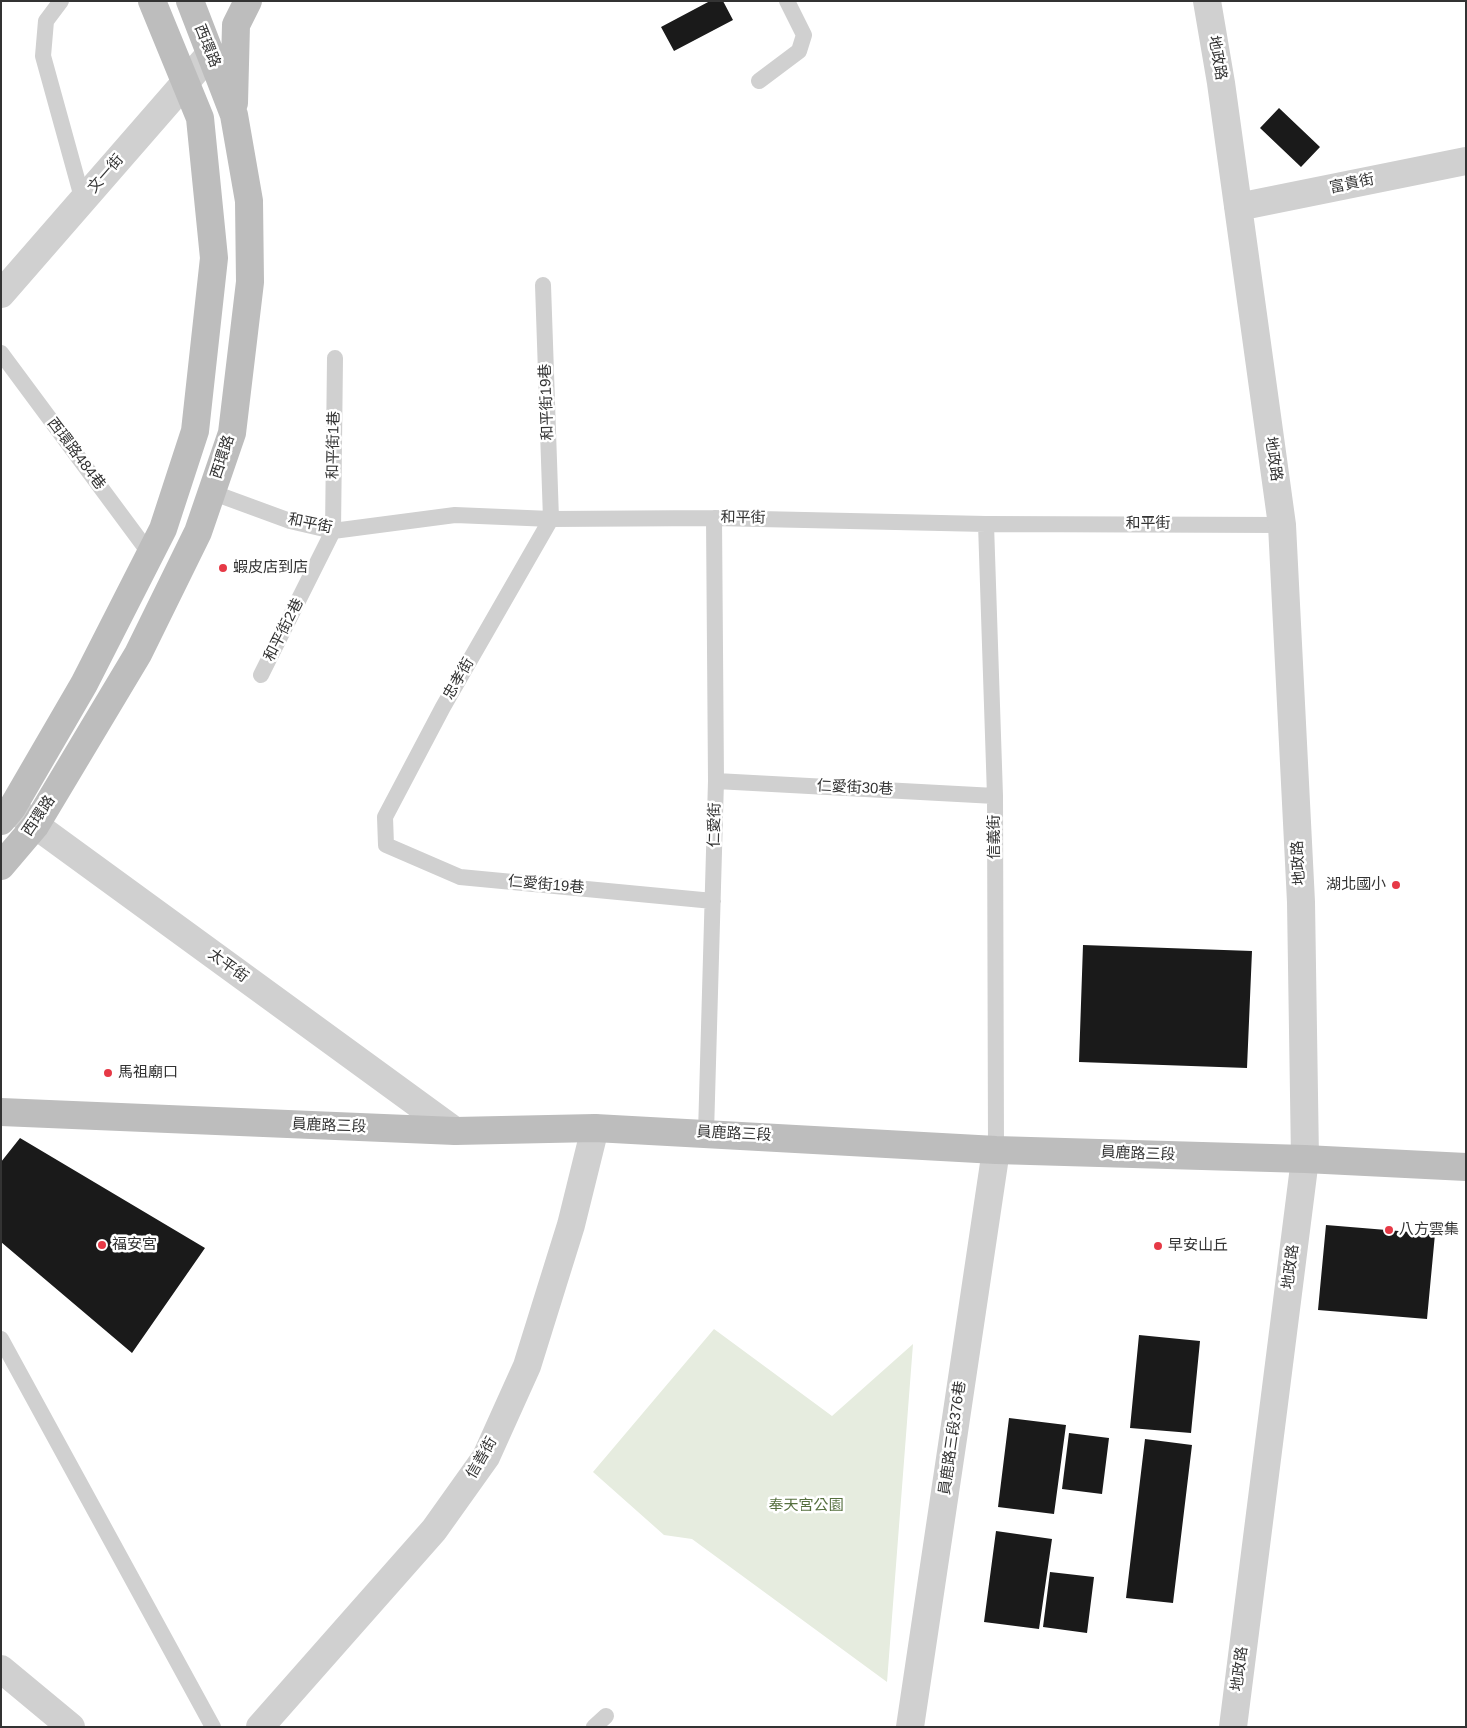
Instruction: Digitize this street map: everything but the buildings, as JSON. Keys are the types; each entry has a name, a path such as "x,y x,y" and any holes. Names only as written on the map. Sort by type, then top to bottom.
{"street":[{"name":"西環路","path":"1,866 35,826 138,654 198,532 232,433 250,282 249,201 234,115 190,1"},
{"path":"234,115 236,25 248,1"},
{"name":"地政路","path":"1207,1 1221,82 1282,525 1301,902 1305,1159 1233,1727"},
{"name":"西環路","path":"5,810 84,684 163,529 195,430 214,258 200,118 184,84 154,2"},
{"name":"文一街","path":"1,294 210,54"},
{"name":"富貴街","path":"1238,208 1466,161"},
{"name":"太平街","path":"5,810 35,826 455,1131"},
{"name":"員鹿路三段","path":"1,1112 455,1131 594,1128 996,1150 1305,1159 1466,1167"},
{"name":"信善街","path":"260,1727 434,1530 486,1456 527,1366 571,1225 594,1128"},
{"name":"員鹿路三段376巷","path":"910,1727 996,1150"},
{"path":"1,1669 71,1727"}],"lane":[{"path":"61,1 46,20 43,56 83,201"},
{"path":"759,81 799,51 804,36 787,1"},
{"name":"和平街19巷","path":"543,285 551,519"},
{"name":"西環路484巷","path":"1,354 150,554"},
{"name":"和平街1巷","path":"333,531 335,358"},
{"name":"和平街","path":"211,492 290,521 333,531 454,515 551,519 714,518 986,524 1282,525"},
{"name":"仁愛街","path":"706,1133 716,780 714,518"},
{"name":"忠孝街","path":"386,845 386,817 443,708 551,519"},
{"name":"信義街","path":"986,524 995,796 996,1150"},
{"name":"和平街2巷","path":"261,675 333,531"},
{"name":"仁愛街30巷","path":"716,780 995,796"},
{"name":"仁愛街19巷","path":"386,845 460,877 713,901"},
{"path":"1,1339 214,1727"}],"green space":[{"name":"奉天宮公園","path":"714,1329 832,1416 913,1344 887,1682 692,1539 664,1535 593,1472"}],"place":[{"name":"蝦皮店到店","path":"223,568"},
{"name":"湖北國小","path":"1396,885"},
{"name":"馬祖廟口","path":"108,1073"},
{"name":"八方雲集","path":"1389,1230"},
{"name":"福安宮","path":"102,1245"},
{"name":"早安山丘","path":"1158,1246"}]}
